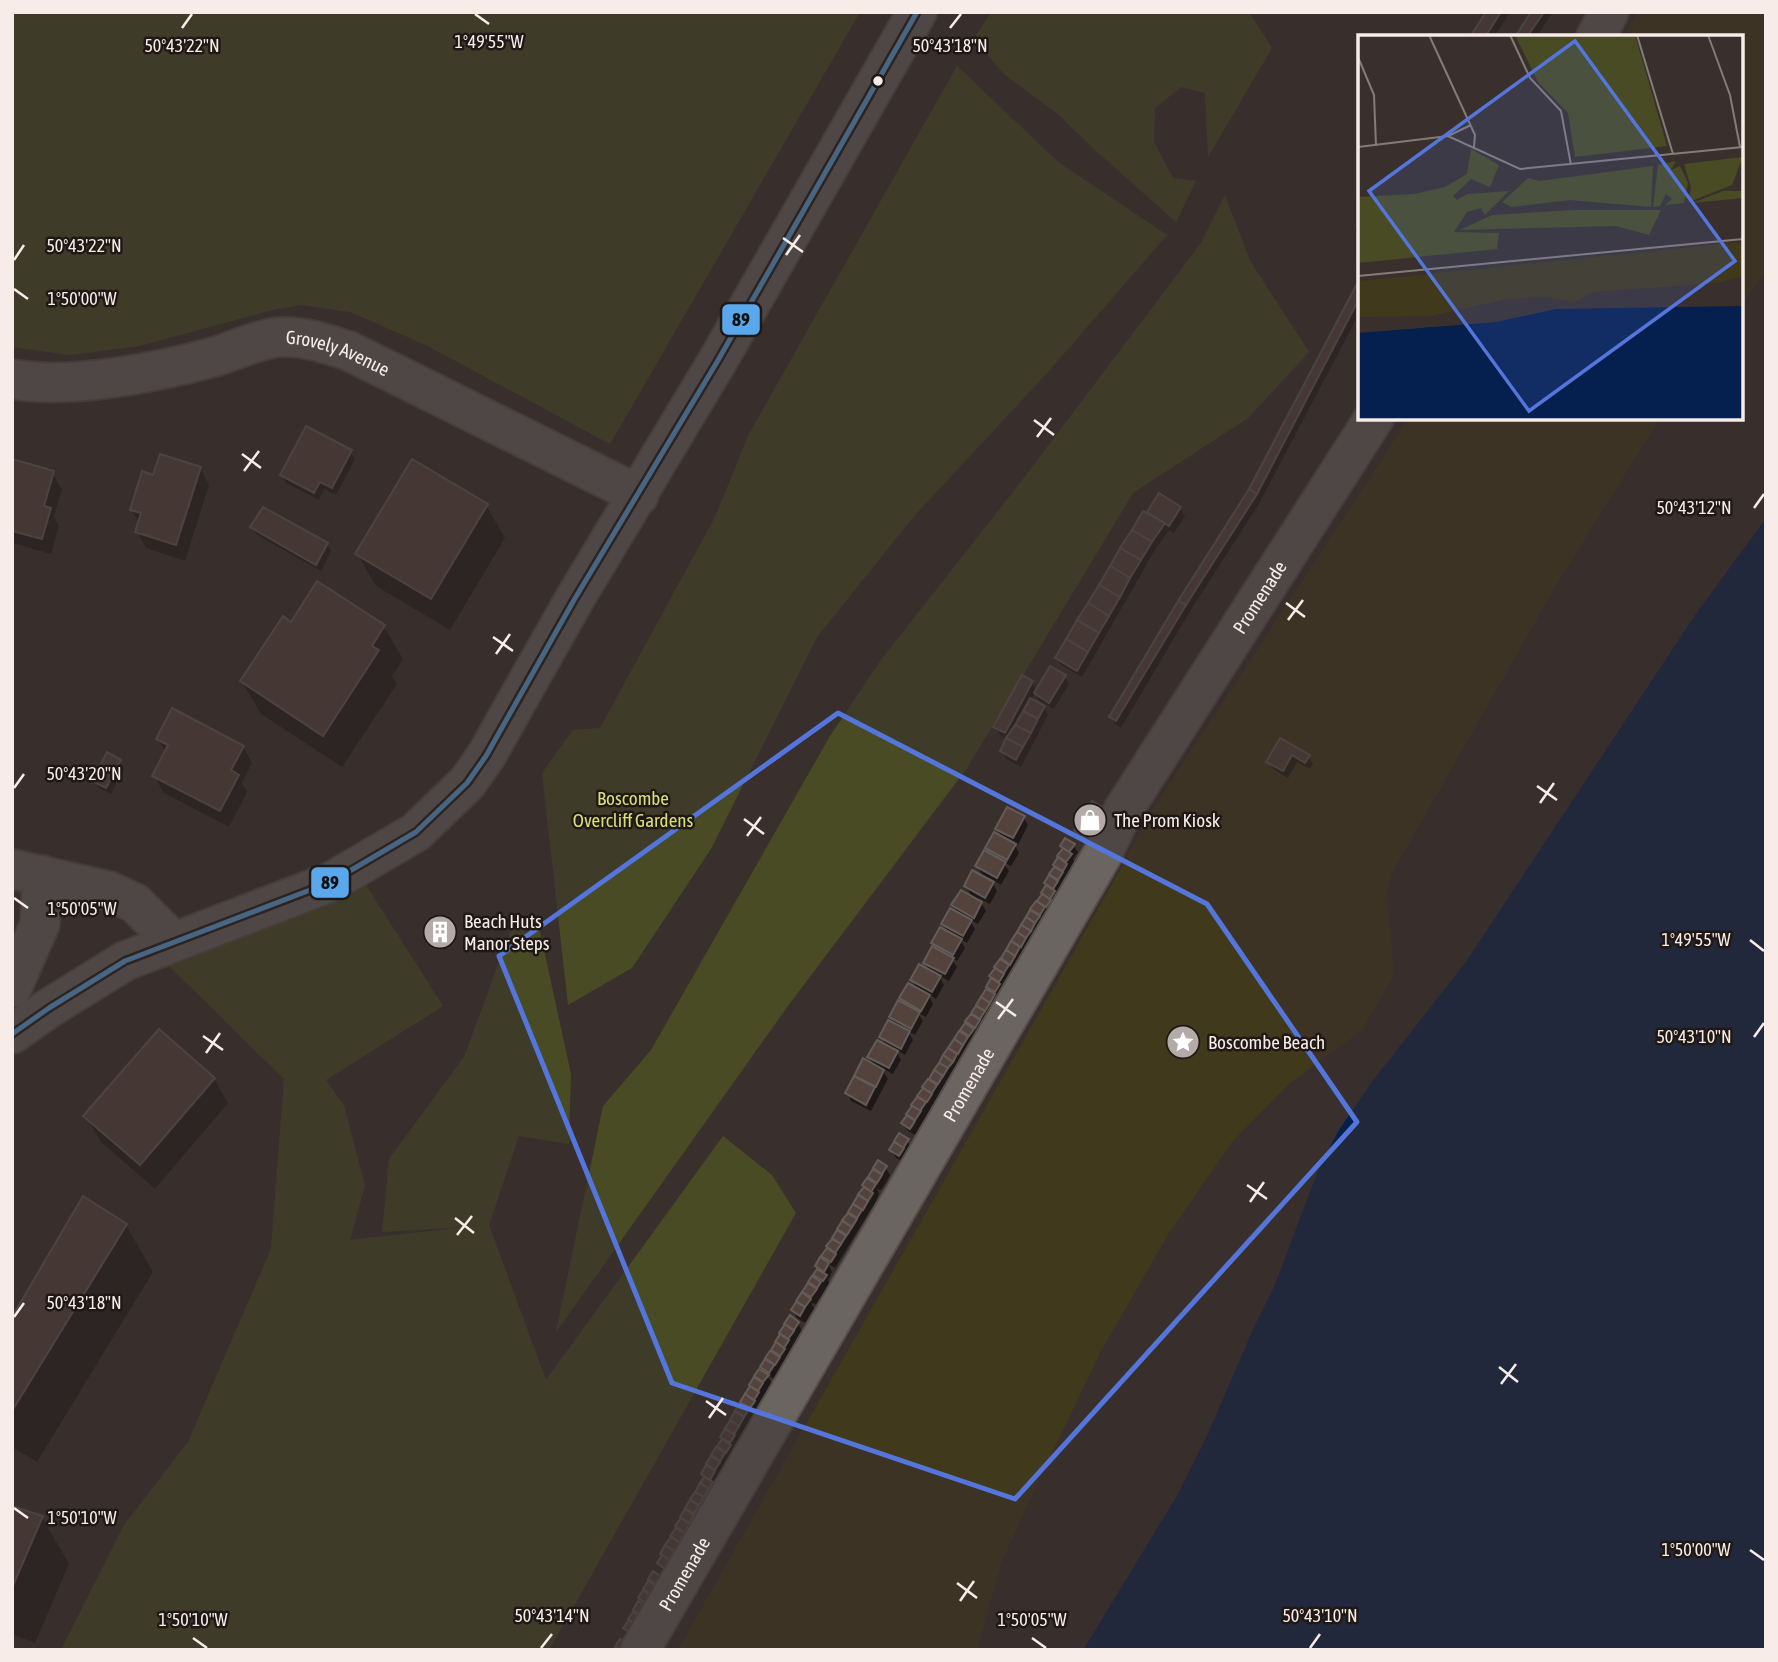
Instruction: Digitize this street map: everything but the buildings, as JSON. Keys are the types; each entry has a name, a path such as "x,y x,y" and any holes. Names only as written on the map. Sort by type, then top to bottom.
{"street":[{"path":"12,1034 125,961 331,882 416,832 467,783 486,756 574,600 639,495 916,12"},
{"path":"1597,35 1609,12"},
{"name":"Grovely Avenue","path":"12,379 68,381 133,375 213,357 279,337 316,340 349,351 639,495"},
{"name":"Promenade","path":"640,1650 1095,867 1124,809 1373,420"},
{"path":"12,988 40,924 27,872 109,891 135,903 173,941"}],"highlighted area":[{"path":"838,713 1207,904 1357,1122 1015,1499 672,1383 499,956"}],"green space":[{"path":"12,12 860,12 610,444 426,345 350,312 301,305 276,309 139,346 70,355 12,347"},
{"path":"991,12 1249,12 1272,48 1208,157 1205,93 1181,87 1155,108 1154,142 1173,178 1196,181 1176,222 1059,115 1005,75 974,39"},
{"name":"Boscombe Overcliff Gardens","path":"957,66 1058,162 1167,235 1048,372 914,516 817,637 711,849 632,968 568,1005 542,773 573,730 600,728 715,517 749,434"},
{"path":"1225,195 1250,261 1309,352 1248,418 1133,493 967,768 788,1006 556,1332 603,1106 651,1050 830,736 881,660 1017,487 1201,243"},
{"path":"362,879 443,1006 326,1080 344,1106 365,1185 350,1240 466,1227 382,1232 389,1159 464,1057 512,927 538,922 571,1074 569,1144 519,1136 489,1225 546,1380 723,1136 772,1175 796,1213 549,1650 61,1650 124,1525 188,1442 271,1249 284,1079 167,964"}],"sand":[{"path":"1638,12 1766,12 1766,272 1743,302 1743,35 1625,35"},
{"name":"Boscombe Beach","path":"1408,420 1659,420 1558,582 1392,873 1387,891 1394,975 1362,1030 1289,1084 1232,1142 1169,1233 1101,1351 1036,1486 1001,1563 977,1650 678,1650 1118,874 1148,817"}],"water":[{"path":"1766,518 1766,1650 1083,1650 1178,1494 1206,1438 1274,1287 1319,1168 1339,1130 1371,1083 1465,963 1695,615"}],"transit line":[{"name":"89","path":"12,1034 125,961 331,882 416,832 467,783 486,756 574,600 717,362 917,12"}],"place":[{"name":"The Prom Kiosk","path":"1090,820"},
{"name":"Beach Huts Manor Steps","path":"440,932"},
{"name":"Boscombe Beach","path":"1183,1042"}]}
